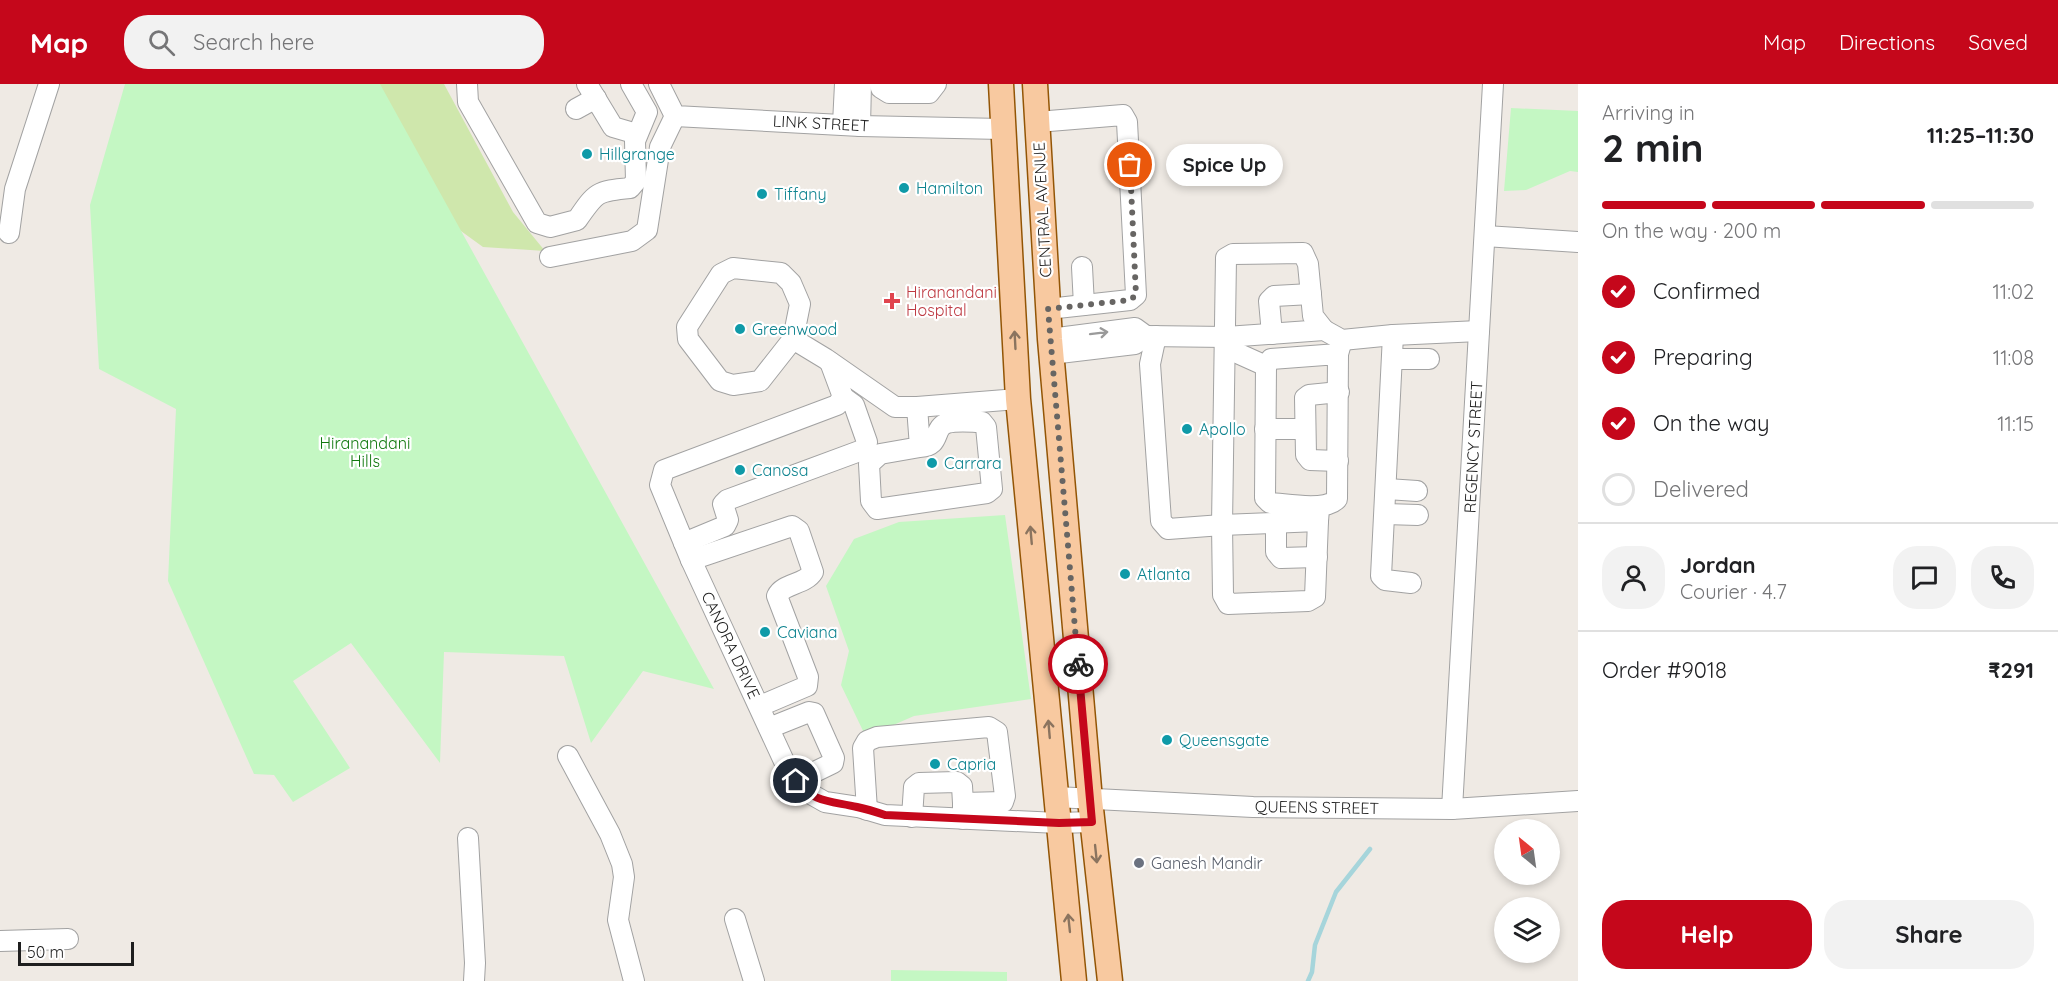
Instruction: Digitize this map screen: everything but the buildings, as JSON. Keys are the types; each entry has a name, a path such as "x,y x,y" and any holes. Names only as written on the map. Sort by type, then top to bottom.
{"main road":[{"name":"CENTRAL AVENUE","path":"1001,84 1018,399 1074,981"},
{"name":"CENTRAL AVENUE","path":"1035,84 1051,347 1091,811 1110,981"}],"street":[{"path":"9,233 9,180 49,84"},
{"path":"467,84 468,102 537,223 550,227 577,220 590,200 602,191 630,188 636,181 635,141 647,112 631,84"},
{"path":"550,257 632,241 647,230 660,147 675,116 659,84"},
{"path":"845,84 852,125"},
{"path":"852,125 861,84"},
{"path":"880,84 881,88 889,93 930,93 936,84"},
{"name":"REGENCY STREET","path":"1452,809 1493,84"},
{"path":"576,109 592,91 613,128 637,134"},
{"path":"1037,122 1072,127 1123,115 1127,122 1136,295 1130,300 1048,309"},
{"name":"LINK STREET","path":"675,116 852,125 1002,129"},
{"path":"1485,236 1578,242"},
{"path":"1151,336 1150,364 1161,521 1168,530 1222,525 1276,522 1319,513 1337,499 1340,347 1313,316 1308,264 1304,253 1233,254 1226,258 1222,525 1223,595 1228,604 1308,601 1315,597 1319,513"},
{"path":"733,267 781,273 791,283 800,304 792,339 760,381 733,385 720,381 688,339 687,327 721,274 733,267"},
{"path":"1082,267 1084,305"},
{"path":"1272,334 1269,301 1275,296 1311,294"},
{"path":"1051,347 1135,328 1151,336 1226,343 1272,334 1324,330"},
{"path":"1319,513 1270,503 1265,498 1266,366 1271,359 1393,335 1479,331"},
{"path":"1393,335 1381,576 1385,580 1411,583"},
{"path":"792,339 895,407 1018,399"},
{"path":"1226,343 1266,366"},
{"path":"1392,359 1429,359"},
{"path":"688,552 725,526 728,520 723,504 727,500 865,449 867,442 854,405 843,397 830,362"},
{"path":"1338,461 1310,460 1306,455 1305,398 1309,395 1339,392"},
{"name":"CANORA DRIVE","path":"843,397 837,405 664,470 660,485 688,552 789,772 802,789 825,802 885,815 912,817 963,811 1059,823 1091,811"},
{"path":"916,407 920,447"},
{"path":"982,422 986,427 992,489 987,493 877,509 871,501 869,464 880,454 920,447 933,443 940,428 946,423 982,422"},
{"path":"1265,429 1305,429"},
{"path":"1387,489 1417,491"},
{"path":"1385,514 1418,515"},
{"path":"1276,522 1276,552 1281,558 1317,557"},
{"path":"688,552 792,526 799,531 813,572 810,578 779,591 777,596 808,677 807,686 760,706"},
{"path":"769,728 809,711 814,712 834,758 833,763 796,781"},
{"path":"867,810 863,748 867,741 877,737 989,727 997,732 1005,796 1003,802 963,811 962,786 957,782 919,783 914,787 912,817"},
{"path":"568,756 622,864 624,877 618,920 634,981"},
{"name":"QUEENS STREET","path":"1056,796 1091,811 1253,807 1452,809 1578,801"},
{"path":"468,838 476,963 474,981"},
{"path":"735,919 754,981"},
{"path":"0,941 68,939"}],"green space":[{"name":"Hiranandani Hills","path":"125,84 380,84 714,689 643,671 591,743 564,656 444,652 440,763 351,643 293,681 350,768 293,802 274,775 254,774 168,581 176,409 99,369 90,205"},
{"path":"347,84 444,84 513,212 545,251 483,247 414,197"},
{"path":"1511,108 1578,111 1578,172 1570,171 1526,190 1504,191"},
{"path":"1005,515 1031,699 914,716 866,737 841,685 849,651 826,586 854,539 899,522"},
{"path":"891,970 1007,972 1007,981 891,981"}],"waterway":[{"path":"1308,981 1312,972 1315,945 1336,892 1370,849"}],"way so far":[{"path":"1078,664 1048,309 1130,300 1136,295 1130,165"}],"place":[{"name":"Hillgrange","path":"587,154"},
{"name":"Spice Up","path":"1130,165"},
{"name":"Hamilton","path":"904,188"},
{"name":"Tiffany","path":"762,194"},
{"name":"Hiranandani Hospital","path":"892,301"},
{"name":"Greenwood","path":"740,329"},
{"name":"Apollo","path":"1187,429"},
{"name":"Carrara","path":"932,463"},
{"name":"Canosa","path":"740,470"},
{"name":"Atlanta","path":"1125,574"},
{"name":"Caviana","path":"765,632"},
{"name":"Queensgate","path":"1167,740"},
{"name":"Capria","path":"935,764"},
{"name":"Ganesh Mandir","path":"1139,863"}],"route":[{"path":"796,781 802,789 825,802 858,807 885,815 1059,823 1092,822 1078,664"}]}
